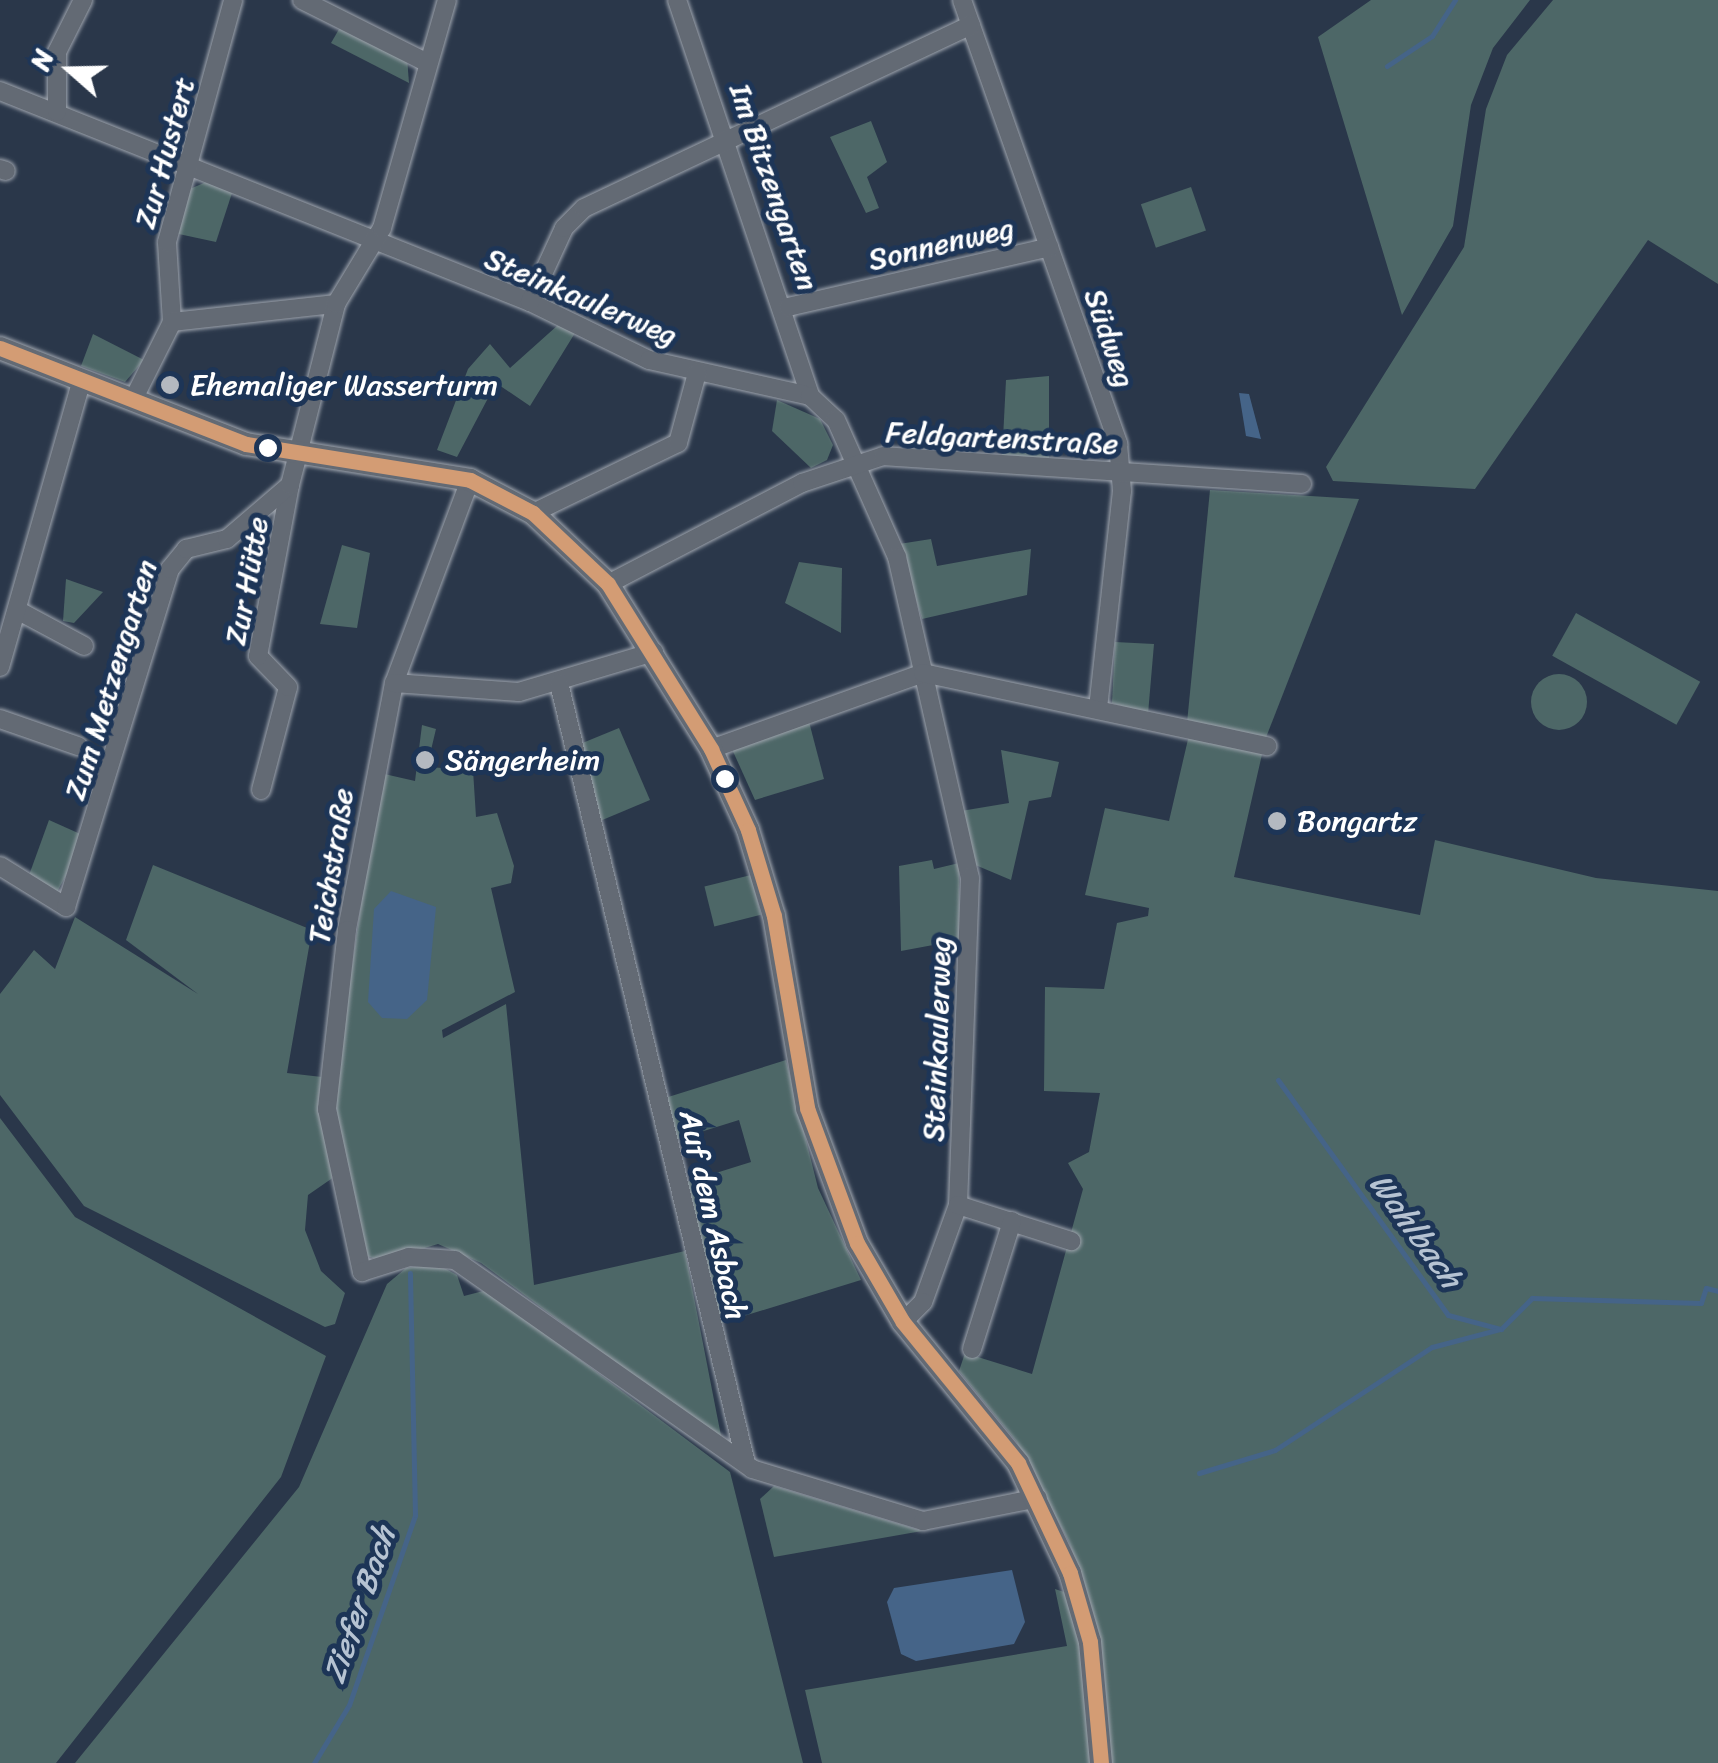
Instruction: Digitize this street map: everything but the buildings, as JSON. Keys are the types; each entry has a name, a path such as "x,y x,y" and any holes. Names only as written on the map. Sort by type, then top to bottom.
{"main road":[{"path":"0,348 213,432 301,453 470,480 532,513 608,584 712,748 764,879 828,1178 903,1322 1038,1498 1090,1642 1101,1763"}],"street":[{"path":"57,112 57,52 84,0"},
{"name":"Zur Hustert","path":"172,322 167,242 192,170 233,0"},
{"path":"302,0 424,61"},
{"name":"Zum Metzengarten","path":"0,866 66,907 177,556 228,539 290,485 336,304 374,244 424,61 447,0"},
{"name":"Im Bitzengarten","path":"677,0 788,308 810,396"},
{"name":"Südweg","path":"962,0 1049,247 1121,472 1098,709"},
{"path":"530,302 572,216 970,25"},
{"name":"Steinkaulerweg","path":"0,91 374,244 530,302 649,360 810,396 836,420 897,557 970,878 958,1206 924,1302 903,1322"},
{"name":"Sonnenweg","path":"788,308 1049,247"},
{"path":"134,398 172,322 336,304"},
{"path":"532,513 678,444 697,373"},
{"path":"0,667 82,379"},
{"name":"Feldgartenstraße","path":"608,584 855,461 1302,484"},
{"name":"Teichstraße","path":"470,480 394,683 328,1084 332,1150 362,1272 408,1257 455,1260 746,1464"},
{"name":"Zur Hütte","path":"261,790 288,687 258,656 290,485"},
{"path":"17,610 84,646"},
{"path":"394,683 509,693 654,652"},
{"path":"712,748 923,673 1267,746"},
{"name":"Auf dem Asbach","path":"558,682 746,1464"},
{"path":"0,719 78,746"},
{"path":"958,1206 1071,1241"},
{"path":"972,1350 1012,1221"},
{"path":"746,1464 923,1521 1038,1498"}],"green space":[{"path":"1371,0 1530,0 1493,48 1471,105 1453,226 1402,315 1318,37"},
{"path":"1553,0 1718,0 1718,284 1648,240 1475,489 1333,481 1326,467 1464,247 1486,109 1507,55"},
{"path":"342,24 407,57 409,83 331,43"},
{"path":"871,121 887,162 867,177 879,208 866,213 830,137"},
{"path":"206,182 232,193 216,242 174,233 190,189"},
{"path":"1191,187 1206,230 1156,248 1141,204"},
{"path":"558,325 575,333 530,406 496,383 457,457 437,450 468,369 490,344 510,368"},
{"path":"93,334 144,360 125,382 81,366"},
{"path":"1049,376 1049,461 1002,458 1006,380"},
{"path":"777,400 820,419 833,445 827,460 811,468 772,431"},
{"path":"1210,490 1359,499 1265,740 1187,723"},
{"path":"931,539 937,566 1031,549 1027,595 922,619 899,544"},
{"path":"342,545 370,553 357,628 320,624"},
{"path":"799,562 842,568 841,633 785,603"},
{"path":"66,579 103,592 74,623 63,621"},
{"path":"1576,613 1700,682 1676,725 1552,656"},
{"path":"1115,642 1154,644 1148,714 1112,703"},
{"path":"1559,674 1579,682 1587,702 1579,722 1559,730 1539,722 1531,702 1539,682"},
{"path":"808,718 824,779 755,800 731,747"},
{"path":"422,725 436,729 427,767 473,770 476,817 497,813 514,866 511,883 491,888 515,992 442,1030 443,1038 506,1004 534,1285 685,1251 722,1441 481,1263 438,1244 381,1261 367,1256 331,1113 380,773 415,781"},
{"path":"619,728 650,800 600,821 580,744"},
{"path":"1189,735 1263,750 1234,877 1420,915 1435,840 1596,878 1718,891 1718,1763 1110,1763 1086,1592 1069,1542 1016,1441 959,1371 965,1353 1032,1374 1083,1189 1068,1163 1089,1152 1100,1093 1044,1091 1045,987 1104,989 1117,923 1148,916 1149,908 1085,895 1105,808 1169,821"},
{"path":"1001,750 1059,762 1051,797 1029,801 1011,880 973,864 961,811 1009,803"},
{"path":"49,820 87,837 57,892 28,878"},
{"path":"932,860 934,869 959,863 960,940 901,951 899,866"},
{"path":"153,865 312,930 287,1073 322,1077 334,1177 308,1195 305,1230 321,1271 345,1293 335,1324 325,1327 84,1206 0,1095 0,994 34,950 55,969 75,917 198,994 126,940"},
{"path":"751,875 761,915 714,926 704,887"},
{"path":"786,1060 818,1188 861,1280 718,1324 684,1183 751,1162 739,1120 675,1140 665,1098"},
{"path":"0,1118 75,1217 326,1356 281,1477 56,1763 0,1763"},
{"path":"437,1264 457,1275 464,1296 487,1290 730,1472 803,1763 75,1763 299,1487 387,1284 406,1268"},
{"path":"774,1486 922,1531 774,1557 760,1499"},
{"path":"1055,1589 1067,1593 1077,1626 1092,1763 822,1763 805,1690 1067,1646"}],"water":[{"path":"1239,393 1249,394 1261,439 1246,436"},
{"path":"391,891 436,907 427,1000 407,1019 382,1018 368,1002 374,909"},
{"path":"1012,1570 1025,1622 1014,1644 916,1661 901,1654 887,1602 894,1588"}],"waterway":[{"path":"1387,66 1432,36 1455,0"},
{"name":"Wahlbach","path":"1278,1080 1448,1315 1501,1329 1532,1298 1701,1303 1706,1288 1718,1291"},
{"name":"Ziefer Bach","path":"314,1763 349,1705 415,1515 410,1273"},
{"path":"1199,1473 1275,1450 1432,1347 1500,1329"}],"transit line":[{"path":"0,348 246,444 470,480 533,513 608,584 711,749 748,830 774,916 807,1108 857,1243 903,1322 1018,1463 1070,1573 1090,1642 1101,1763"}],"place":[{"name":"Ehemaliger Wasserturm","path":"170,385"},
{"name":"Sängerheim","path":"425,760"},
{"name":"Bongartz","path":"1277,821"}]}
